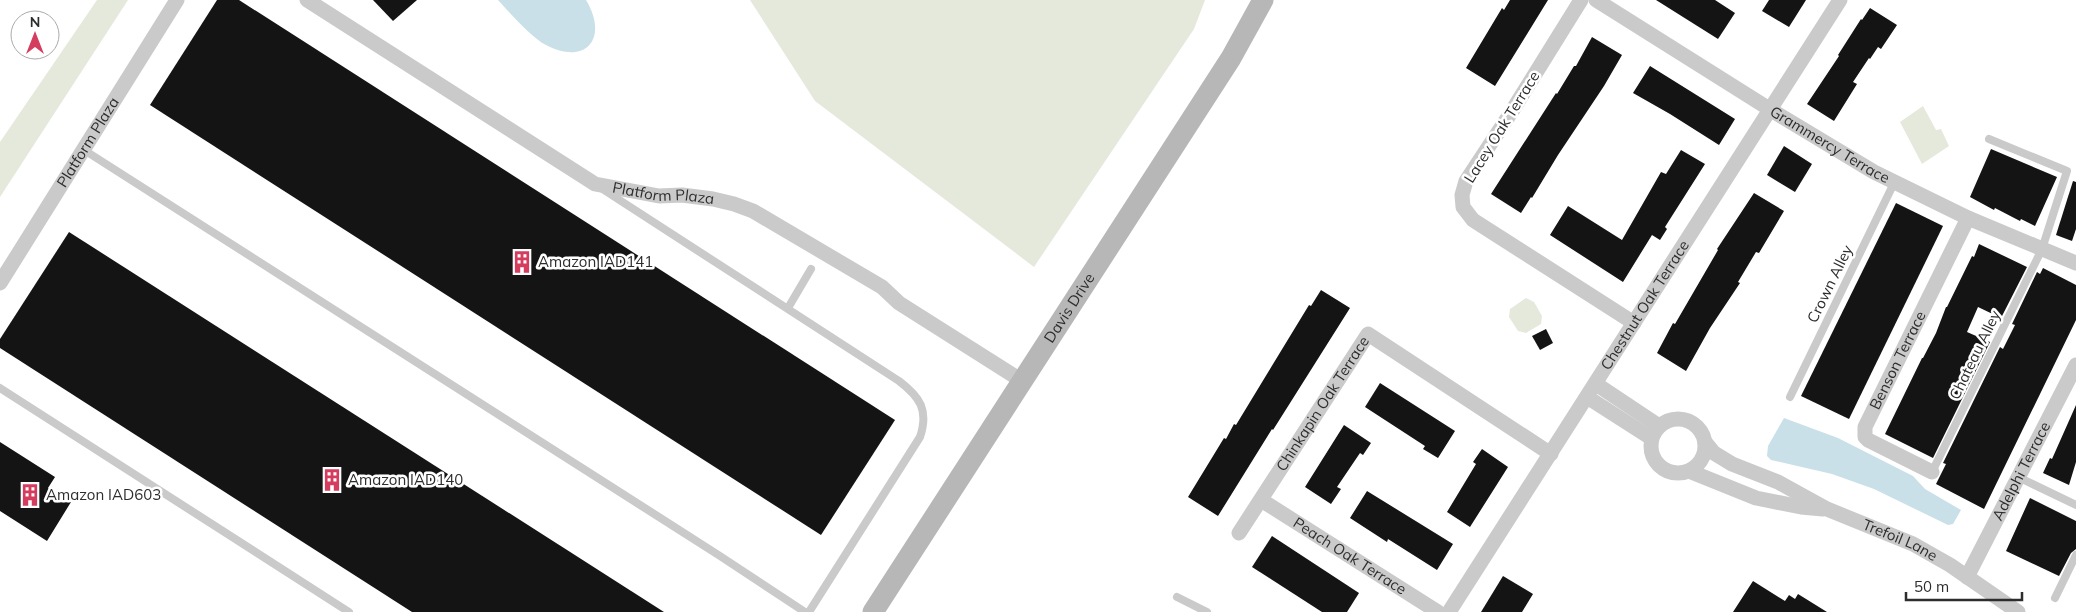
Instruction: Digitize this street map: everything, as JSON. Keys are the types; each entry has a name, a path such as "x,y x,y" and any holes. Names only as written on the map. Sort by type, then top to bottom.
{"street":[{"name":"Platform Plaza","path":"0,283 177,0"},
{"name":"Platform Plaza","path":"307,0 595,184 659,196 682,195 713,199 753,211 882,286 899,303 1022,380"},
{"name":"Davis Drive","path":"873,612 1231,58 1263,0"},
{"name":"Lacey Oak Terrace","path":"1581,0 1466,181 1462,195 1463,207 1472,220 1634,324"},
{"name":"Grammercy Terrace","path":"1596,0 1771,110 1894,183 1968,218 2076,263"},
{"name":"Chestnut Oak Terrace","path":"1450,612 1840,0"},
{"name":"Benson Terrace","path":"1932,472 1868,440 1865,437 1865,426 1968,218"},
{"name":"Chinkapin Oak Terrace","path":"1239,533 1368,334 1551,454"},
{"name":"Adelphi Terrace","path":"1967,577 2020,478 2076,365"},
{"path":"1596,384 1655,432"},
{"path":"1587,397 1655,432"},
{"name":"Trefoil Lane","path":"1827,509 1791,505 1756,498 1689,471 1671,473 1656,463 1652,456 1655,432 1670,420 1680,418 1688,421 1696,426 1714,453 1732,464 1784,485 1827,509 1913,544 1967,577 2018,612"},
{"path":"1689,471 1702,459 1705,451 1705,442"},
{"name":"Peach Oak Terrace","path":"1261,500 1438,612"}],"lane":[{"name":"Chateau Alley","path":"1932,472 2042,249 2067,170 1990,139"},
{"path":"84,150 805,612"},
{"name":"Crown Alley","path":"1790,397 1894,183"},
{"path":"595,184 899,380 919,399 923,412 924,426 920,437 809,612"},
{"path":"788,308 811,269"},
{"path":"0,388 349,612"},
{"path":"2020,478 2076,505"},
{"path":"2055,598 2076,555"},
{"path":"1176,596 1207,612"},
{"path":"331,612 337,604"}],"shaded area":[{"path":"97,0 128,0 0,197 0,142 56,60 60,60 60,54"},
{"path":"750,0 1205,0 1194,29 1034,267 815,101"},
{"path":"1923,106 1936,130 1941,129 1949,146 1922,164 1900,122"},
{"path":"1526,298 1534,302 1542,316 1541,324 1526,333 1518,331 1509,317 1510,309"}],"water":[{"path":"498,0 586,0 593,14 594,36 590,45 582,50 572,52 560,51 540,41 520,24"},
{"path":"1784,418 1838,438 1913,476 1925,489 1961,510 1953,524 1948,525 1874,489 1832,474 1771,460 1767,456 1768,446"}],"building":[{"name":"Amazon IAD141","path":"217,0 239,0 895,420 821,535 150,105"},
{"path":"373,0 417,0 393,21"},
{"path":"1510,0 1548,0 1495,86 1466,68 1502,8 1504,10"},
{"path":"1656,0 1715,0 1735,13 1718,39"},
{"path":"1769,0 1806,0 1789,27 1762,11"},
{"path":"1870,8 1897,25 1881,49 1878,47 1869,58 1853,82 1857,84 1834,121 1807,104"},
{"path":"1592,37 1622,55 1604,86 1521,213 1491,194 1556,93 1574,66 1576,66"},
{"path":"1650,66 1735,119 1719,145 1633,93"},
{"path":"1784,146 1812,164 1795,192 1767,175"},
{"path":"1991,149 2057,177 2035,226 2021,219 2020,221 1995,208 1994,210 1970,197"},
{"path":"1681,150 1705,164 1665,227 1667,229 1660,240 1652,235 1623,282 1550,235 1568,206 1622,240 1661,172 1666,174"},
{"path":"2073,181 2076,182 2076,229 2072,241 2056,235"},
{"path":"1754,193 1784,211 1759,253 1756,252 1738,282 1740,283 1710,328 1686,371 1657,353 1717,249"},
{"path":"1896,203 1943,226 1849,419 1801,396"},
{"name":"Amazon IAD140","path":"69,232 664,612 412,612 0,348 0,339"},
{"path":"1979,244 2027,267 2001,318 1978,307 1967,332 1990,342 1933,458 1885,434 1936,333 1946,307 1972,256 1974,257"},
{"path":"2043,268 2076,285 2076,320 1984,509 1936,484 1946,464 1943,463 2000,347 2003,349 2015,325 2012,324 2037,272 2040,274"},
{"path":"1321,290 1350,308 1218,516 1188,497 1224,438 1226,439 1234,424 1236,425 1309,305 1311,306"},
{"path":"1546,329 1553,343 1540,350 1532,336"},
{"path":"1380,383 1455,431 1438,458 1423,449 1425,446 1365,407"},
{"path":"2076,405 2076,462 2069,485 2043,473 2050,458 2052,459"},
{"path":"1344,425 1371,443 1363,455 1360,453 1337,487 1341,489 1331,504 1305,487"},
{"name":"Amazon IAD603","path":"0,442 55,477 48,488 71,502 47,541 0,511"},
{"path":"1482,449 1508,467 1470,527 1447,512 1476,464 1473,462"},
{"path":"1367,491 1453,544 1437,570 1388,539 1387,542 1350,518"},
{"path":"2030,498 2076,521 2076,549 2071,553 2059,576 2006,551"},
{"path":"1272,536 1359,593 1347,612 1322,612 1252,567"},
{"path":"1503,576 1533,594 1522,612 1481,612"},
{"path":"1753,581 1785,601 1789,595 1795,599 1798,594 1827,612 1733,612"}],"place":[{"name":"Amazon IAD141","path":"522,262"},
{"name":"Amazon IAD140","path":"332,480"},
{"name":"Amazon IAD603","path":"30,495"}]}
